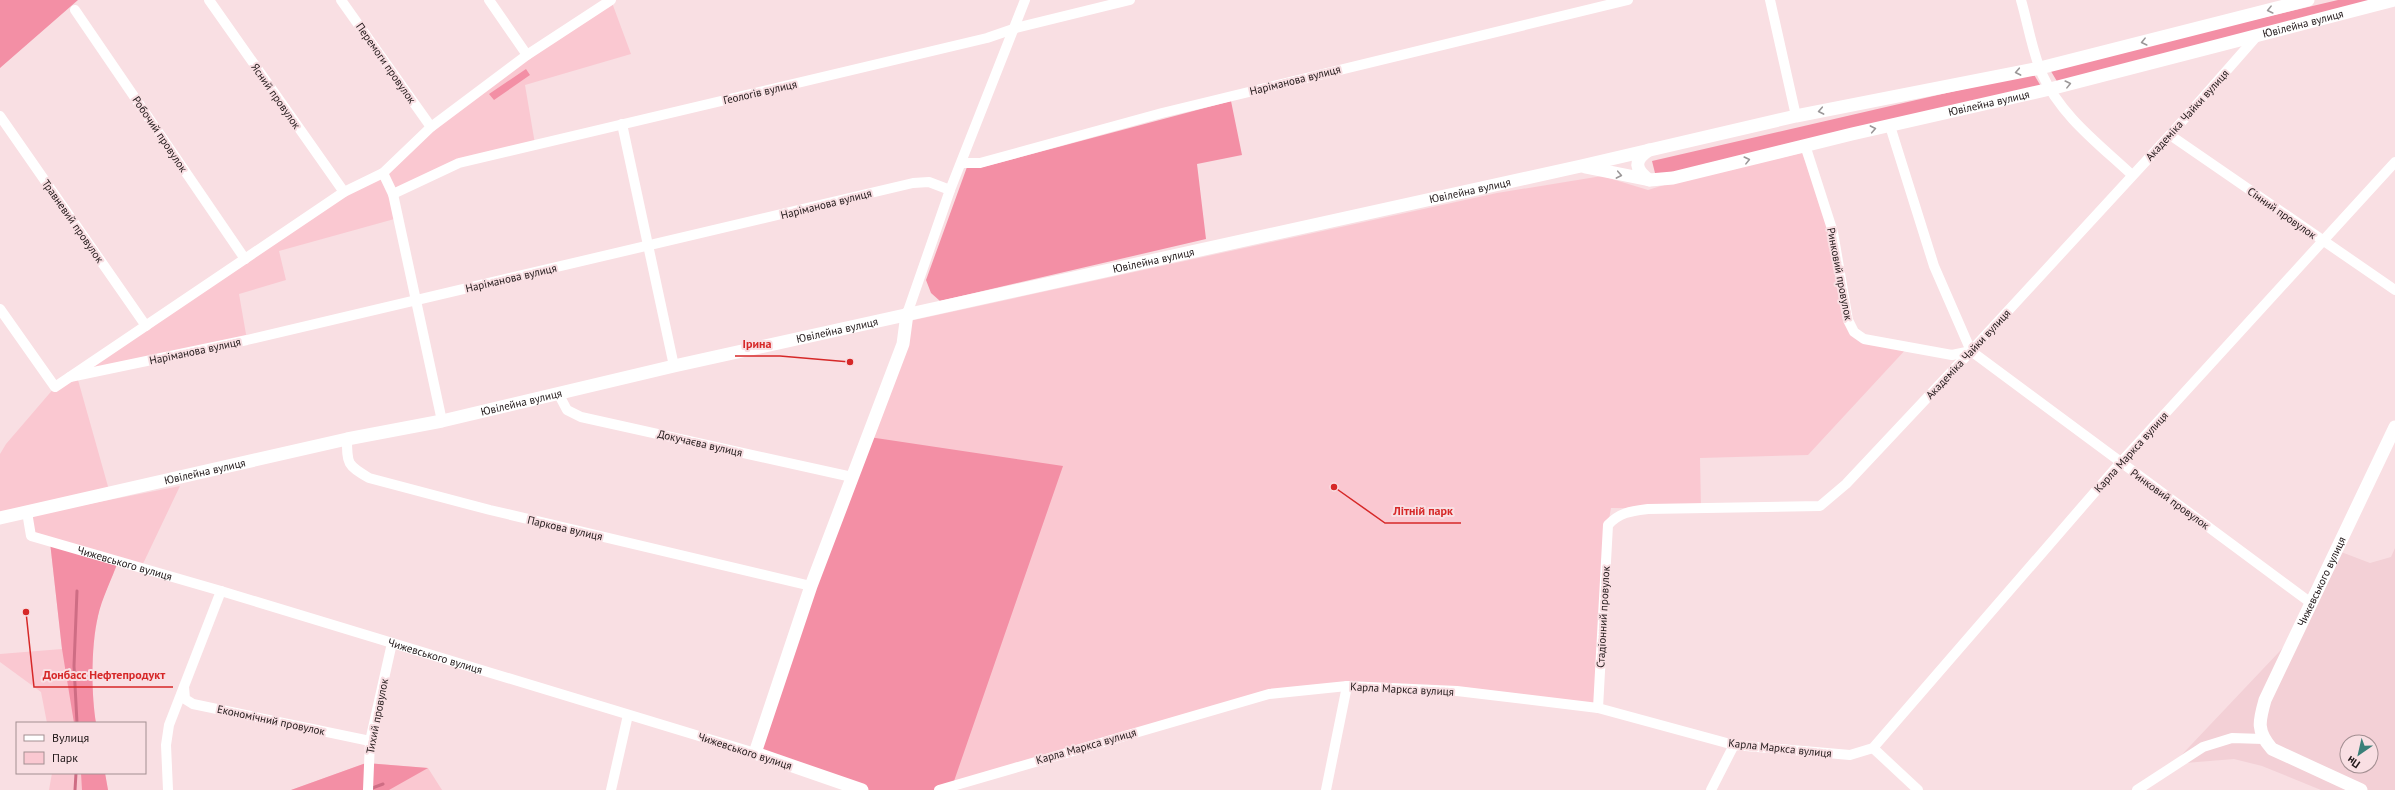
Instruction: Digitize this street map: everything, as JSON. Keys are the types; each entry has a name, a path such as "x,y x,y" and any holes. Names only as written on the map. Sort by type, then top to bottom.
{"street":[{"name":"Ясний провулок","path":"209,0 344,192"},
{"name":"Перемоги провулок","path":"341,0 431,127"},
{"path":"489,0 527,55"},
{"path":"0,309 55,387 344,192 383,173 431,127 527,55 611,0"},
{"path":"755,753 811,586 852,477 870,437 903,344 907,314 950,190 1016,28 1025,0"},
{"name":"Геологів вулиця","path":"393,194 459,163 987,38 1016,28 1130,0"},
{"name":"Наріманова вулиця","path":"962,163 980,163 1162,113 1628,0"},
{"path":"1770,0 1796,116"},
{"path":"2021,0 2040,68 2050,89 2068,115 2132,174"},
{"name":"Ювілейна вулиця","path":"0,518 347,439 442,421 674,366 1581,166 1796,116 2040,68 2308,0"},
{"name":"Ювілейна вулиця","path":"1581,166 1650,180 1673,178 1805,145 2050,89 2394,0"},
{"name":"Робочий провулок","path":"75,10 246,259"},
{"name":"Академіка Чайки вулиця","path":"1608,524 1616,516 1635,510 1820,506 1846,484 1971,351 2132,174 2170,135 2257,36"},
{"name":"Травневий провулок","path":"0,116 146,326"},
{"path":"622,124 674,366"},
{"name":"Ринковий провулок","path":"1890,126 1934,266 1971,351 2120,463 2311,603"},
{"name":"Сінний провулок","path":"2170,135 2395,290"},
{"name":"Ринковий провулок","path":"1805,145 1832,232 1843,302 1848,320 1854,332 1864,339 1952,355 1971,351"},
{"path":"1650,180 1639,173 1637,167 1640,156 1651,149"},
{"name":"Карла Маркса вулиця","path":"939,790 1269,694 1347,686 1457,691 1598,708 1734,745 1850,755 1873,748 2120,463 2324,242 2395,162"},
{"path":"383,173 393,194 442,421"},
{"name":"Наріманова вулиця","path":"70,377 247,340 649,247 914,183 930,182 950,190"},
{"name":"Докучаєва вулиця","path":"558,393 567,410 581,416 852,477"},
{"name":"Чижевського вулиця","path":"2263,738 2259,720 2265,700 2395,427"},
{"name":"Паркова вулиця","path":"347,439 347,461 353,469 370,478 490,510 811,586"},
{"name":"Чижевського вулиця","path":"27,512 30,536 221,591 755,753 862,790"},
{"name":"Стадіонний провулок","path":"1598,708 1608,524"},
{"path":"168,790 166,745 169,725 221,591"},
{"name":"Тихий провулок","path":"368,790 370,741 392,643"},
{"path":"1326,790 1347,686"},
{"name":"Економічний провулок","path":"184,687 185,699 193,704 370,741"},
{"path":"611,790 628,715"},
{"path":"2137,790 2203,747 2232,738 2263,738 2272,749 2361,790"},
{"path":"1711,790 1734,745"},
{"path":"1873,748 1918,790"}],"shaded area":[{"path":"0,0 78,0 0,68"},
{"path":"2338,0 2392,0 2058,83 2049,68"},
{"path":"526,69 530,75 494,100 489,94"},
{"path":"2033,73 2042,88 1657,181 1652,161"},
{"path":"1231,101 1242,155 1197,164 1206,239 940,301 931,293 926,280 967,167 979,168"},
{"path":"869,437 1063,466 953,784 939,790 862,790 755,753"},
{"path":"50,542 118,561 102,602 94,641 92,670 96,722 74,722 62,649"},
{"path":"2395,548 2395,790 2321,790 2262,766 2234,759 2173,764 2297,633 2336,550 2370,563 2391,557"},
{"path":"366,763 428,768 389,790 291,790"},
{"path":"81,774 105,774 108,790 82,790"}],"green space":[{"path":"611,0 631,54 525,85 535,144 459,163 394,193 398,218 279,251 286,280 239,294 247,340 78,380 109,490 0,513 0,454 6,444 55,387 344,192 383,173 431,127"},
{"path":"1802,153 1833,232 1854,332 1908,347 1808,455 1700,458 1701,509 1611,508 1608,525 1598,708 1347,686 1269,694 953,784 869,437 905,322 1497,193 1602,176 1648,190 1674,182"},
{"path":"180,486 141,568 118,562 99,609 93,655 94,711 96,722 47,722 41,692 0,662 0,654 62,649 50,542 31,536 28,516"},
{"path":"366,763 428,768 442,790 291,790"},
{"path":"52,774 105,774 108,790 49,790"}],"waterway":[{"path":"77,591 74,666 77,722"},
{"path":"75,790 76,774"},
{"path":"370,789 383,784"}],"place":[{"name":"Ірина","path":"850,362"},
{"name":"Літній парк","path":"1334,487"},
{"name":"Донбасс Нефтепродукт","path":"26,612"}]}
